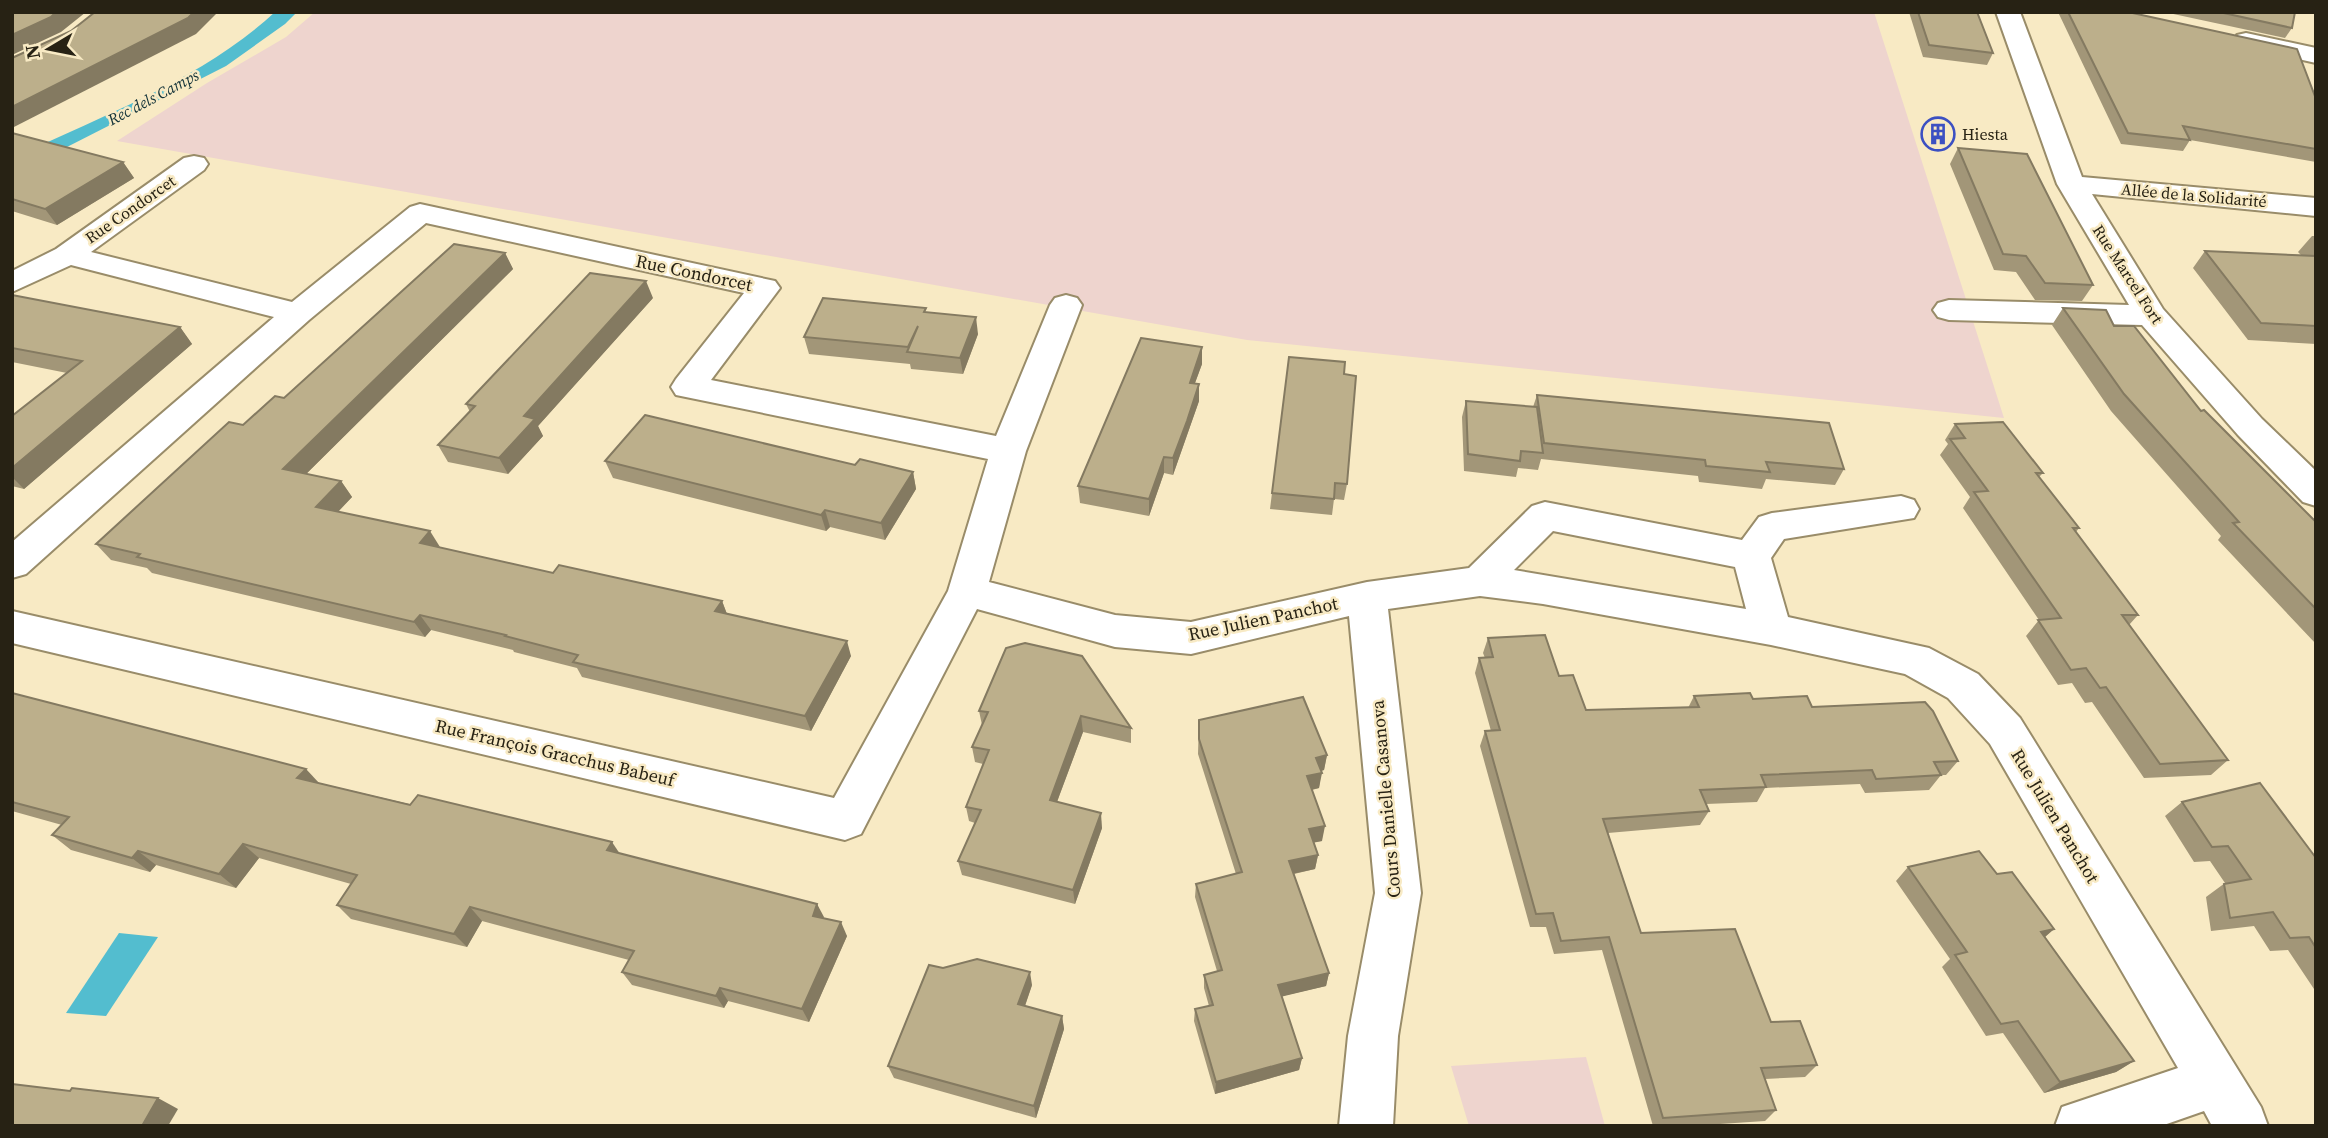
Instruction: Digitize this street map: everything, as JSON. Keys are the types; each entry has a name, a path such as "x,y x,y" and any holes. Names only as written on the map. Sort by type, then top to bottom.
{"street":[{"name":"Rue Marcel Fort","path":"2008,12 2071,184 2151,316 2250,427 2316,494"},
{"path":"2225,36 2316,56"},
{"name":"Rue Condorcet","path":"12,283 67,255 194,164"},
{"name":"Allée de la Solidarité","path":"2071,184 2316,207"},
{"name":"Rue Condorcet","path":"12,564 144,451 298,313 420,213 764,288 688,387 1007,450"},
{"name":"Rue Condorcet","path":"67,255 298,313"},
{"path":"967,591 1007,450 1066,304"},
{"path":"1949,310 2151,316"},
{"path":"1751,556 1772,527 1901,509"},
{"path":"1480,581 1545,516 1751,556"},
{"path":"1751,556 1771,629"},
{"name":"Rue Julien Panchot","path":"967,591 1115,631 1191,638 1367,597 1480,581 1543,589 1771,629 1915,660 1963,686 2005,732 2242,1126"},
{"name":"Rue François Gracchus Babeuf","path":"12,627 845,820 967,591"},
{"name":"Cours Danielle Casanova","path":"1366,1126 1373,1035 1398,893 1367,597"},
{"path":"2081,1126 2214,1082"}],"shaded area":[{"path":"315,12 1874,12 2004,418 1247,340 117,141 207,83 286,37"},
{"path":"1586,1057 1605,1126 1469,1126 1451,1066"}],"water":[{"name":"Rec dels Camps","path":"275,12 297,12 285,24 226,66 12,175 24,153 187,75 248,35"},
{"path":"119,933 158,937 106,1016 66,1013"}],"building":[{"path":"12,12 56,12 51,17 12,35"},
{"path":"95,12 194,12 188,18 12,107 12,58 71,31"},
{"path":"1918,12 1977,12 1993,53 1929,45"},
{"path":"2068,12 2128,12 2297,49 2316,99 2316,149 2183,126 2190,140 2128,133"},
{"path":"2219,12 2295,12 2292,28"},
{"path":"12,133 123,162 45,209 12,199"},
{"path":"1958,148 2027,154 2093,285 2045,283 2026,256 2003,254"},
{"path":"454,244 505,253 283,469 341,481 316,507 430,531 420,543 553,573 559,565 722,601 715,611 847,641 805,716 573,662 578,655 506,635 420,615 414,622 137,557 140,554 96,544 229,422 243,425 275,396 284,398"},
{"path":"2205,251 2316,256 2316,326 2261,323"},
{"path":"590,273 646,281 524,416 535,419 499,458 438,445 475,406 466,404"},
{"path":"12,295 180,327 12,468 12,416 82,361 12,348"},
{"path":"823,298 926,308 924,312 976,317 960,358 907,352 918,326 908,347 804,337"},
{"path":"2063,308 2106,310 2114,326 2134,326 2201,411 2204,410 2316,522 2316,609 2233,523 2239,522 2124,394"},
{"path":"1141,338 1202,347 1190,383 1199,384 1187,421 1173,458 1164,457 1149,499 1078,486"},
{"path":"1289,357 1345,362 1344,374 1356,376 1347,484 1335,483 1334,499 1272,493"},
{"path":"1537,395 1829,423 1844,469 1766,462 1770,472 1706,466 1705,460 1544,443"},
{"path":"1466,401 1537,407 1543,453 1521,451 1520,461 1468,454"},
{"path":"645,415 855,465 860,459 913,472 881,523 825,510 821,515 605,461"},
{"path":"2003,422 2043,473 2036,473 2079,528 2073,528 2138,615 2122,615 2228,760 2160,764 2106,687 2100,688 2086,668 2071,670 2038,620 2061,618 1974,492 1988,491 1950,439 1965,438 1955,424"},
{"path":"1545,635 1559,676 1573,675 1586,710 1699,707 1694,696 1750,693 1753,699 1807,696 1812,707 1925,702 1933,711 1958,761 1934,762 1941,775 1876,779 1872,770 1761,775 1766,787 1700,790 1709,811 1603,819 1641,933 1735,929 1771,1022 1800,1021 1817,1065 1761,1068 1776,1110 1663,1118 1609,937 1561,941 1553,913 1536,914 1485,731 1500,730 1479,658 1493,657 1488,638"},
{"path":"1025,643 1082,656 1131,728 1081,716 1050,800 1101,813 1073,890 958,861 981,810 966,807 989,750 972,747 988,712 979,711 1006,648"},
{"path":"12,693 306,769 297,778 410,805 418,795 612,842 607,850 817,904 813,916 841,922 802,1009 720,988 716,996 622,972 634,951 470,907 454,934 337,905 357,875 243,844 219,874 138,851 132,858 52,835 69,817 12,802"},
{"path":"1303,697 1327,755 1316,758 1322,773 1307,776 1325,826 1309,829 1318,855 1289,861 1329,973 1278,985 1302,1058 1216,1082 1195,1009 1213,1005 1204,975 1222,970 1196,884 1242,872 1199,739 1199,720"},
{"path":"2260,783 2316,858 2316,948 2309,937 2290,938 2273,912 2230,918 2224,884 2251,879 2228,846 2212,847 2182,802"},
{"path":"1979,851 1997,874 2012,872 2054,929 2041,932 2134,1061 2060,1082 2018,1021 2001,1024 1955,955 1967,952 1908,867"},
{"path":"977,959 1030,972 1018,1004 1062,1016 1034,1106 888,1066 929,965 943,968"},
{"path":"12,1084 158,1098 142,1126 12,1126"}],"place":[{"name":"Hiesta","path":"1938,134"}]}
